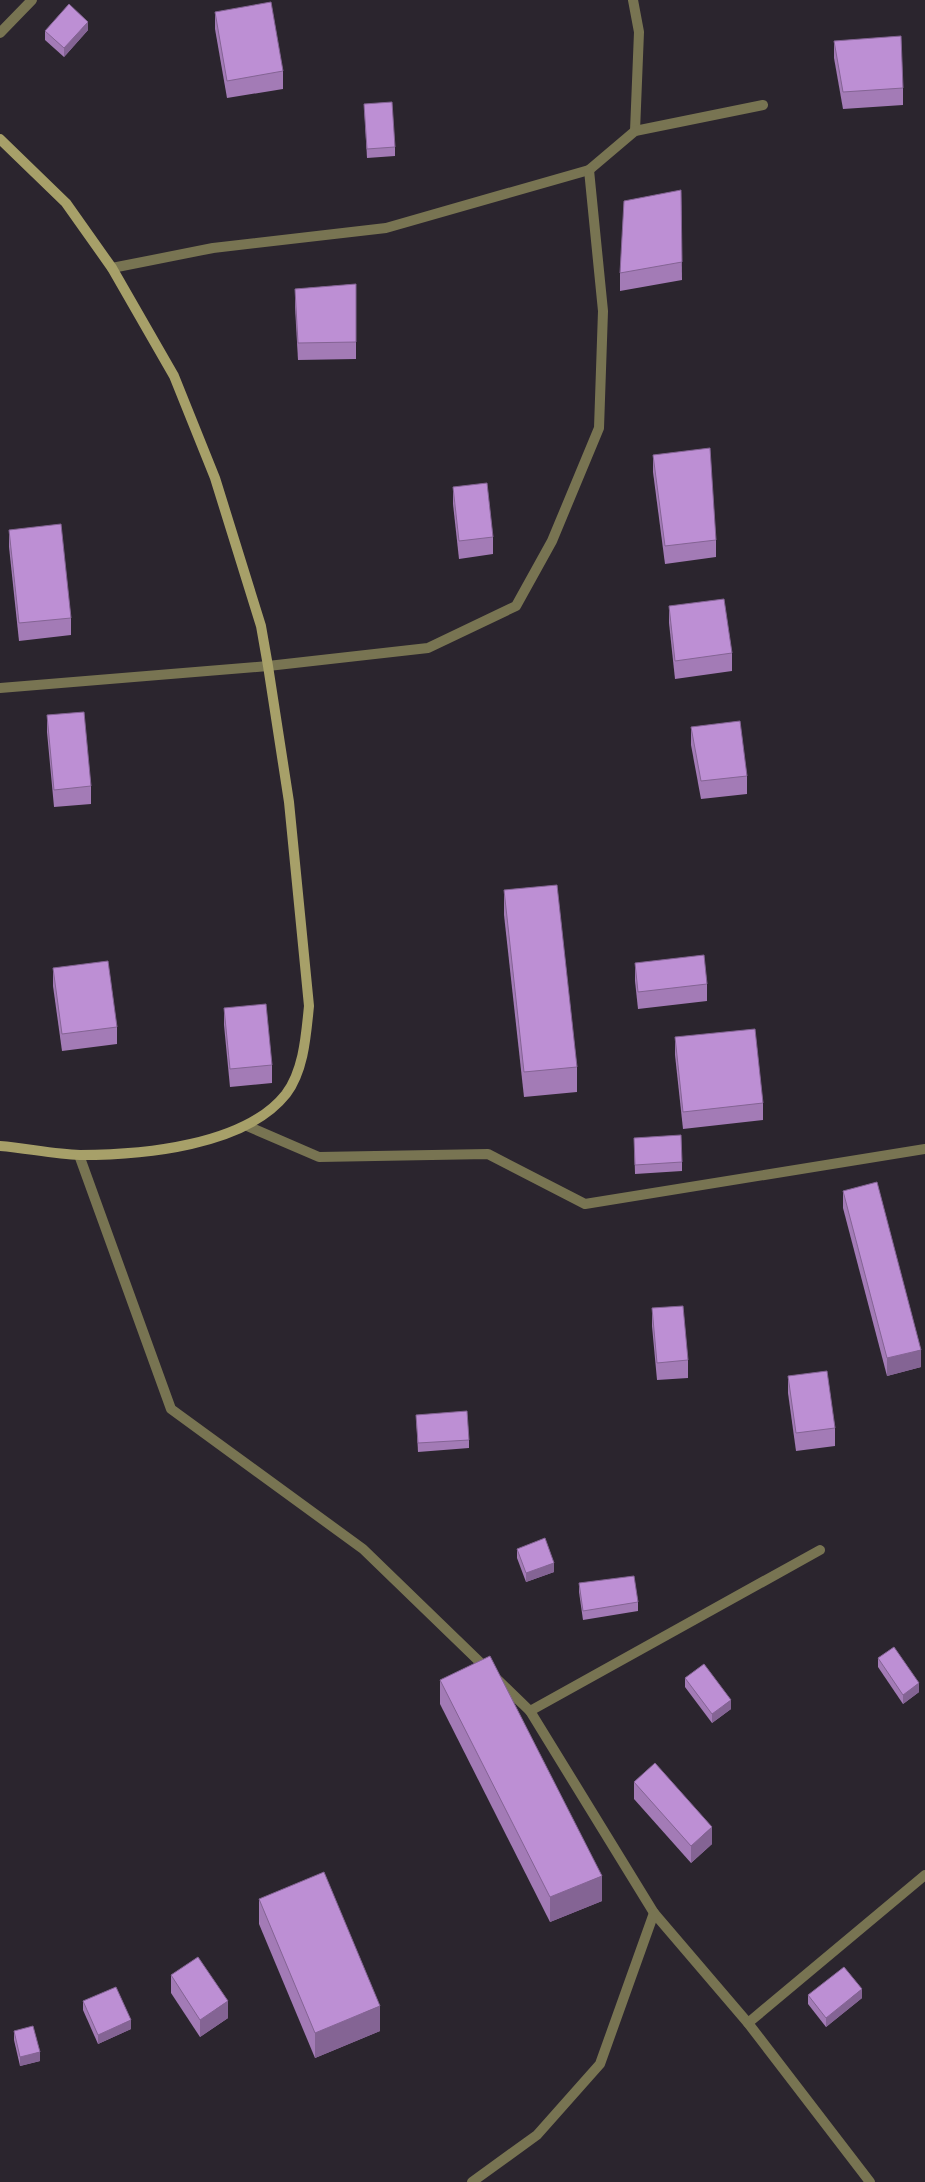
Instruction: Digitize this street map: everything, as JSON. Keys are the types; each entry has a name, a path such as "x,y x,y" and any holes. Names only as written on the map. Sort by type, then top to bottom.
{"street":[{"path":"0,33 32,0"},
{"path":"633,0 639,32 635,131"},
{"path":"112,268 213,248 386,228 589,170 635,131 763,105"},
{"path":"0,139 66,203 112,268 174,376 212,470 261,626 289,802 309,1006 304,1043 295,1078 275,1106 263,1117 247,1126 223,1136 159,1149 79,1154 0,1146"},
{"path":"0,688 268,666 428,648 516,606 552,541 599,428 603,311 589,170"},
{"path":"247,1126 318,1157 488,1154 585,1204 925,1150"},
{"path":"79,1154 171,1409 363,1549 530,1711 654,1913 748,2023 870,2182"},
{"path":"530,1711 820,1550"},
{"path":"748,2023 925,1875"},
{"path":"472,2182 537,2135 600,2064 654,1913"}],"building":[{"path":"271,2 283,71 227,81 215,12"},
{"path":"69,4 88,22 64,48 45,31"},
{"path":"901,36 903,88 843,92 834,41"},
{"path":"392,102 395,147 367,149 364,104"},
{"path":"681,190 682,262 620,273 624,201"},
{"path":"356,284 356,342 298,343 295,289"},
{"path":"710,448 716,540 665,546 653,455"},
{"path":"487,483 493,537 459,541 453,487"},
{"path":"61,524 71,618 19,623 9,530"},
{"path":"724,599 732,653 675,661 669,606"},
{"path":"84,712 91,786 54,790 47,715"},
{"path":"740,721 747,776 701,781 691,727"},
{"path":"557,885 577,1067 524,1072 504,890"},
{"path":"704,955 707,984 638,992 635,963"},
{"path":"108,961 117,1027 62,1034 53,968"},
{"path":"266,1004 272,1065 230,1069 224,1008"},
{"path":"755,1029 763,1103 683,1112 675,1037"},
{"path":"681,1135 682,1162 635,1165 634,1138"},
{"path":"877,1182 921,1350 887,1358 843,1191"},
{"path":"683,1306 688,1360 657,1363 652,1308"},
{"path":"827,1371 835,1428 796,1433 788,1376"},
{"path":"467,1411 469,1440 418,1443 416,1415"},
{"path":"545,1538 554,1563 526,1573 517,1549"},
{"path":"634,1576 638,1602 583,1611 579,1583"},
{"path":"894,1647 919,1683 903,1695 878,1658"},
{"path":"490,1656 602,1876 550,1897 440,1680"},
{"path":"704,1664 731,1700 712,1714 685,1678"},
{"path":"655,1763 712,1827 691,1846 634,1782"},
{"path":"324,1872 380,2006 315,2033 259,1899"},
{"path":"198,1957 228,2001 200,2020 171,1975"},
{"path":"844,1967 862,1989 826,2018 808,1995"},
{"path":"116,1987 131,2020 98,2035 83,2001"},
{"path":"33,2026 40,2052 20,2057 14,2031"}]}
